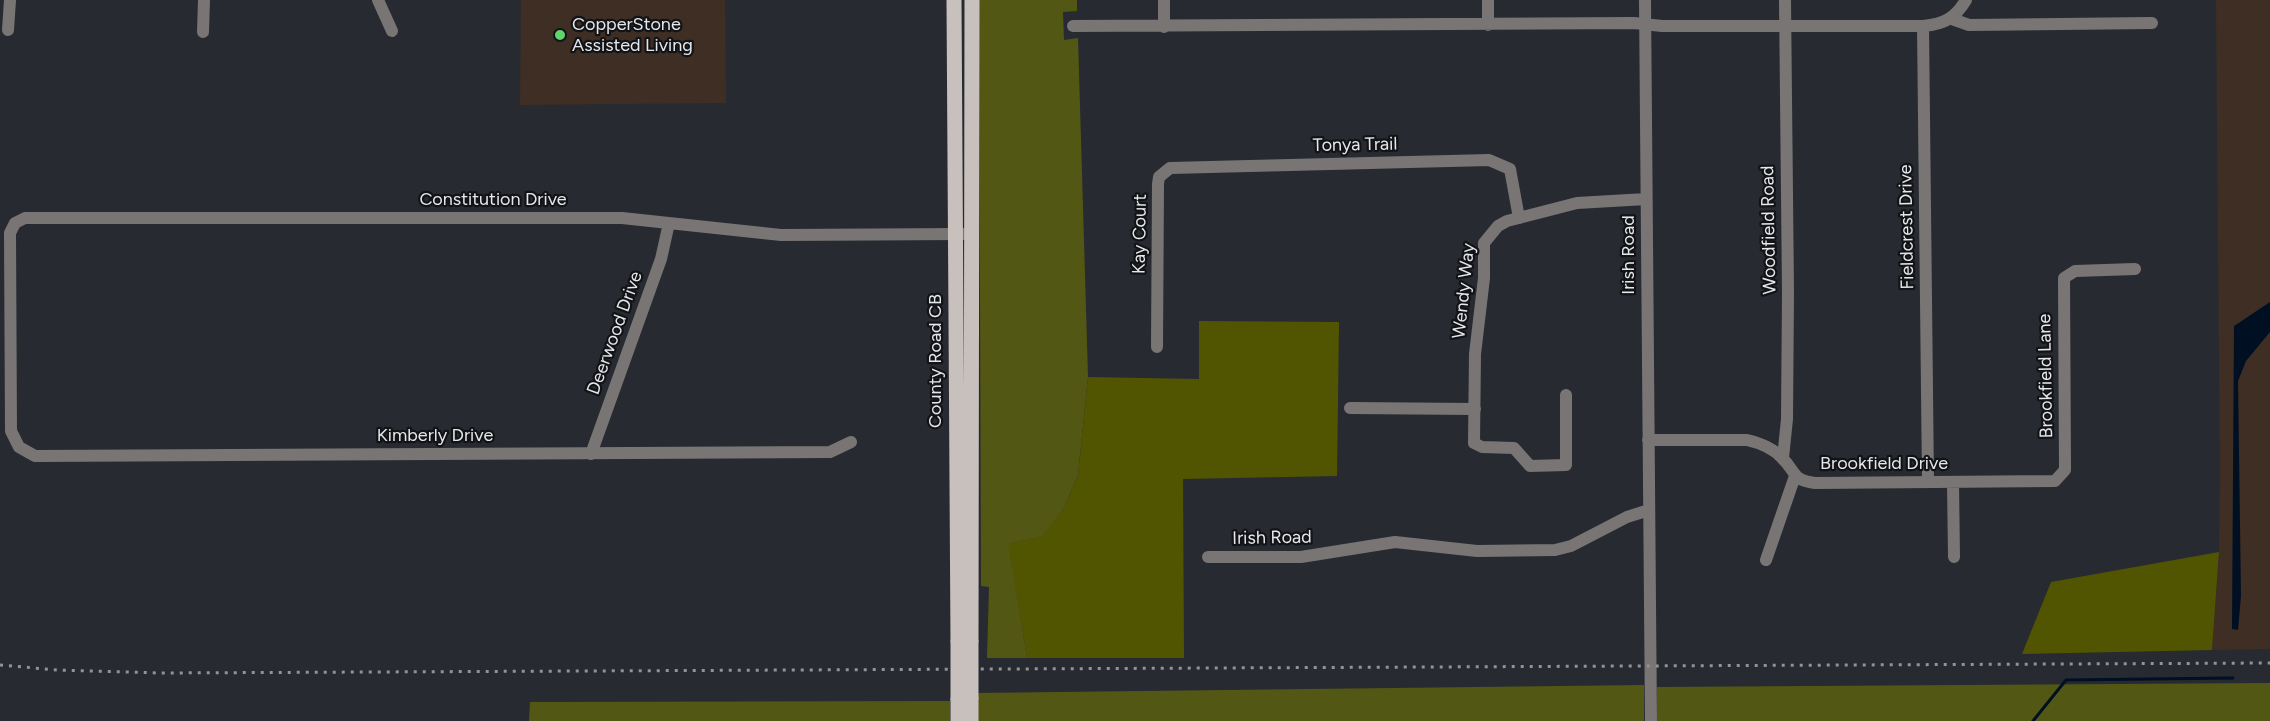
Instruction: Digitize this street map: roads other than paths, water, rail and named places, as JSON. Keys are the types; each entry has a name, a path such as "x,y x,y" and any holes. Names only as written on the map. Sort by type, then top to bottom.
{"main road":[{"name":"County Road CB","path":"954,0 954,234 965,698 971,721"},
{"name":"County Road CB","path":"964,641 971,233 972,0"},
{"name":"County Road CB","path":"958,721 965,698"}],"street":[{"path":"8,30 10,0"},
{"path":"203,32 204,0"},
{"path":"378,0 392,30"},
{"path":"1164,0 1164,27"},
{"path":"1488,0 1488,25"},
{"name":"Irish Road","path":"1645,0 1651,721"},
{"name":"Woodfield Road","path":"1784,458 1787,419 1788,292 1785,0"},
{"path":"1073,26 1923,26 1942,24 1952,19 1966,0"},
{"path":"1952,19 1969,25 2152,23"},
{"name":"Fieldcrest Drive","path":"1923,26 1928,482"},
{"name":"Tonya Trail","path":"1158,184 1162,172 1176,166 1489,160 1510,169 1519,218"},
{"name":"Kay Court","path":"1157,346 1158,184"},
{"name":"Wendy Way","path":"1566,394 1566,465 1530,466 1514,448 1476,446 1475,354 1484,278 1484,243 1498,226 1519,218 1577,203 1647,199"},
{"name":"Constitution Drive","path":"5,338 10,237 15,224 25,218 622,218 781,235 971,233"},
{"name":"Deerwood Drive","path":"591,454 661,259 669,223"},
{"name":"Brookfield Lane","path":"2062,476 2065,467 2063,282 2067,275 2075,271 2135,269"},
{"name":"Kimberly Drive","path":"5,338 11,431 19,447 40,456 830,452 851,442"},
{"path":"1350,408 1475,409"},
{"name":"Brookfield Drive","path":"1648,440 1747,440 1766,446 1784,458 1795,476 1815,483 2055,481 2062,476"},
{"path":"1766,560 1795,476"},
{"path":"1953,482 1954,556"},
{"name":"Irish Road","path":"1208,556 1301,557 1395,542 1477,551 1555,550 1571,546 1627,517 1648,510"}],"water":[{"path":"2270,302 2270,332 2246,361 2238,381 2241,596 2238,630 2232,629 2234,326"}],"waterway":[{"path":"2033,721 2066,680 2233,678"}],"railway":[{"path":"0,665 57,670 160,673 2270,663"}],"place":[{"name":"CopperStone Assisted Living","path":"560,35"}]}
